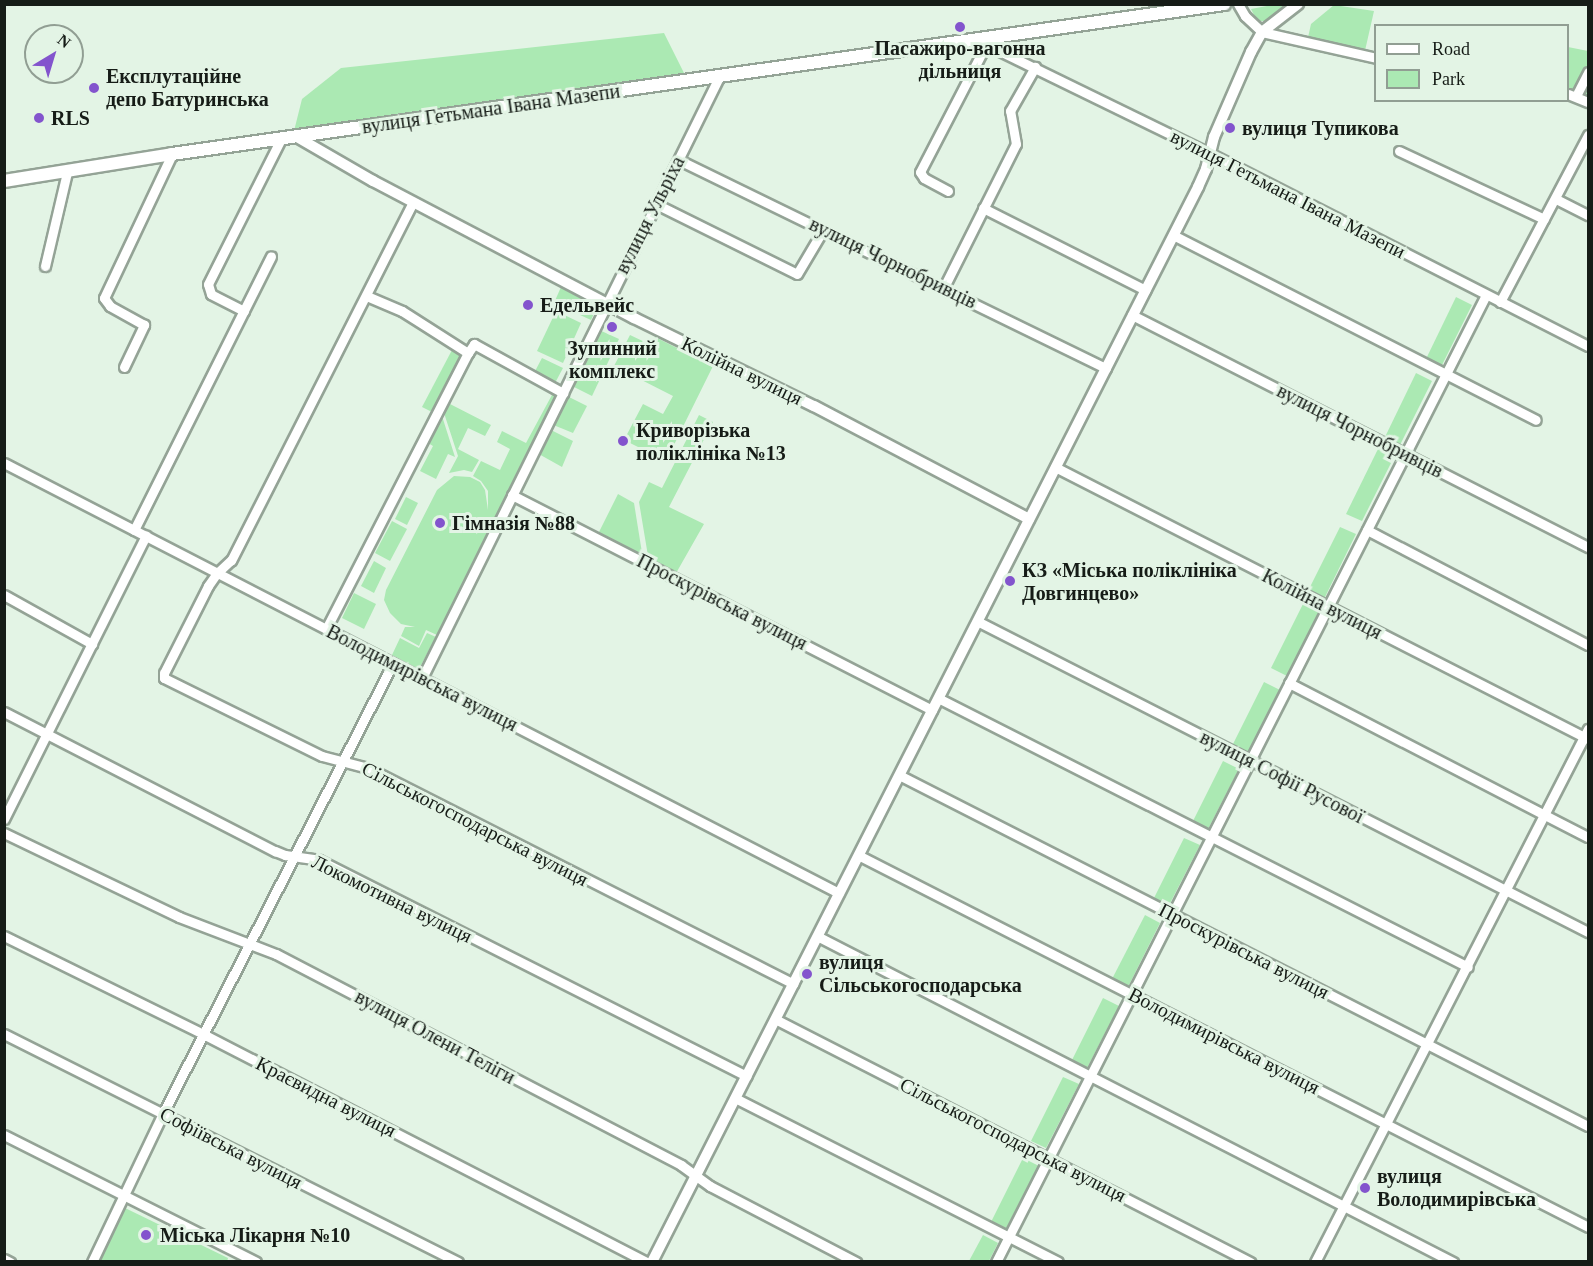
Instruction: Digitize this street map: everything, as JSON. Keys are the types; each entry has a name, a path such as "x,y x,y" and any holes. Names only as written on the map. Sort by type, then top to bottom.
{"main road":[{"name":"вулиця Гетьмана Івана Мазепи","path":"4,180 720,75 983,42 1224,4"}],"street":[{"path":"1238,4 1245,16 1262,32 1374,58"},
{"path":"652,1262 1206,169 1220,122 1262,32 1298,4"},
{"name":"вулиця Гетьмана Івана Мазепи","path":"983,42 1211,154 1588,346"},
{"path":"948,191 924,178 920,172 983,42"},
{"path":"944,286 1016,144 1010,111 1035,67"},
{"path":"1588,72 1572,95 1588,102"},
{"name":"вулиця Ульріха","path":"422,678 720,75"},
{"path":"1500,302 1588,135"},
{"name":"Колійна вулиця","path":"297,137 413,202 606,303 814,406 1029,519"},
{"path":"244,311 211,294 208,284 281,139"},
{"path":"1399,151 1544,219"},
{"path":"124,367 144,325 110,306 104,298 172,154"},
{"name":"вулиця Чорнобривців","path":"679,160 944,286 1106,368"},
{"path":"45,266 67,172"},
{"path":"1556,199 1588,215"},
{"path":"217,573 231,560 413,202"},
{"path":"656,204 797,274 823,230"},
{"path":"983,208 1145,290"},
{"path":"1173,235 1536,420"},
{"path":"134,530 271,256"},
{"path":"996,1262 1486,295"},
{"path":"366,296 397,308 468,353"},
{"name":"вулиця Чорнобривців","path":"1132,315 1588,547"},
{"path":"326,629 474,344 563,393"},
{"name":"Володимирівська вулиця","path":"4,463 839,894"},
{"name":"Колійна вулиця","path":"1055,467 1328,607 1587,735"},
{"name":"Проскурівська вулиця","path":"512,495 932,710"},
{"path":"1366,530 1588,645"},
{"path":"4,819 146,536"},
{"name":"Сільськогосподарська вулиця","path":"217,573 164,673 164,678 322,756 368,768 793,984"},
{"path":"4,596 92,644"},
{"name":"вулиця Софії Русової","path":"977,621 1588,932"},
{"path":"92,1262 125,1196 162,1113 393,663"},
{"path":"1289,683 1588,837"},
{"path":"938,699 1468,967"},
{"name":"Локомотивна вулиця","path":"4,712 275,851 319,860 746,1076"},
{"path":"1315,1262 1587,735"},
{"name":"Проскурівська вулиця","path":"899,775 1588,1126"},
{"name":"вулиця Олени Теліги","path":"4,833 179,917 276,954 681,1165 727,1195 856,1262"},
{"name":"Володимирівська вулиця","path":"858,855 1588,1227"},
{"name":"Краєвидна вулиця","path":"4,936 203,1034 646,1262"},
{"path":"817,936 1453,1262"},
{"name":"Сільськогосподарська вулиця","path":"775,1019 1250,1262"},
{"name":"Софіївська вулиця","path":"4,1034 458,1262"},
{"path":"735,1098 1058,1262"},
{"path":"4,1135 256,1262"},
{"path":"4,1259 10,1262"}],"green space":[{"path":"1288,5 1266,21 1257,21 1251,9"},
{"path":"1334,5 1374,11 1364,55 1307,42 1311,24"},
{"path":"664,33 688,81 292,139 302,99 341,68"},
{"path":"1569,47 1588,51 1588,102 1569,94"},
{"path":"561,287 598,305 591,320 554,303"},
{"path":"1456,297 1472,305 1440,369 1425,361"},
{"path":"556,311 581,323 563,363 537,351"},
{"path":"597,329 619,339 592,396 570,385"},
{"path":"630,335 651,345 655,337 713,366 666,461 624,440 643,404 663,414 673,396 614,366"},
{"path":"452,350 465,357 436,414 422,407"},
{"path":"542,358 563,368 555,383 534,373"},
{"path":"1416,373 1432,381 1400,445 1385,437"},
{"path":"553,393 557,395 437,635 426,630 419,646 401,636 405,627 415,627 401,624 390,613 384,600 386,590 437,490 454,476 470,477 480,482 485,490 488,510 488,491 481,481 473,476 481,461 500,470 510,449 497,442 502,431 526,443"},
{"path":"565,395 587,406 573,433 551,424"},
{"path":"450,404 491,425 485,436 468,428 458,449 479,460 472,472 464,470 449,473 458,456 444,413"},
{"path":"699,415 713,422 669,507 704,524 675,575 649,562 639,502 649,482 662,488"},
{"path":"442,416 455,457 448,454 436,479 420,471 433,446 428,443"},
{"path":"549,429 573,441 562,467 537,453"},
{"path":"1378,449 1394,457 1362,521 1346,514"},
{"path":"618,494 634,503 643,559 597,536"},
{"path":"406,497 418,503 407,525 395,519"},
{"path":"392,521 407,529 390,561 375,553"},
{"path":"1340,527 1356,534 1324,599 1308,591"},
{"path":"374,561 386,568 374,593 361,586"},
{"path":"354,593 376,604 364,629 342,618"},
{"path":"1303,604 1319,612 1287,676 1271,668"},
{"path":"427,633 436,637 419,669 392,655 400,638 419,648"},
{"path":"1264,682 1280,690 1247,754 1232,746"},
{"path":"1223,761 1239,769 1206,833 1191,825"},
{"path":"1184,838 1200,845 1167,909 1152,902"},
{"path":"1145,915 1160,923 1128,987 1112,979"},
{"path":"1103,998 1119,1006 1086,1070 1071,1062"},
{"path":"1063,1077 1079,1084 1046,1148 1031,1141"},
{"path":"1023,1158 1039,1166 1006,1229 991,1222"},
{"name":"Міська Лікарня №10","path":"125,1208 228,1258 227,1262 95,1262 120,1212"},
{"path":"983,1235 998,1243 989,1261 969,1261"}],"place":[{"name":"Пасажиро-вагонна дільниця","path":"960,27"},
{"name":"Експлутаційне депо Батуринська","path":"94,88"},
{"name":"RLS","path":"39,118"},
{"name":"вулиця Тупикова","path":"1230,128"},
{"name":"Едельвейс","path":"528,305"},
{"name":"Зупинний комплекс","path":"612,327"},
{"name":"Криворізька поліклініка №13","path":"623,441"},
{"name":"Гімназія №88","path":"440,523"},
{"name":"КЗ «Міська поліклініка Довгинцево»","path":"1010,581"},
{"name":"вулиця Сільськогосподарська","path":"807,974"},
{"name":"вулиця Володимирівська","path":"1365,1188"},
{"name":"Міська Лікарня №10","path":"146,1235"}]}
